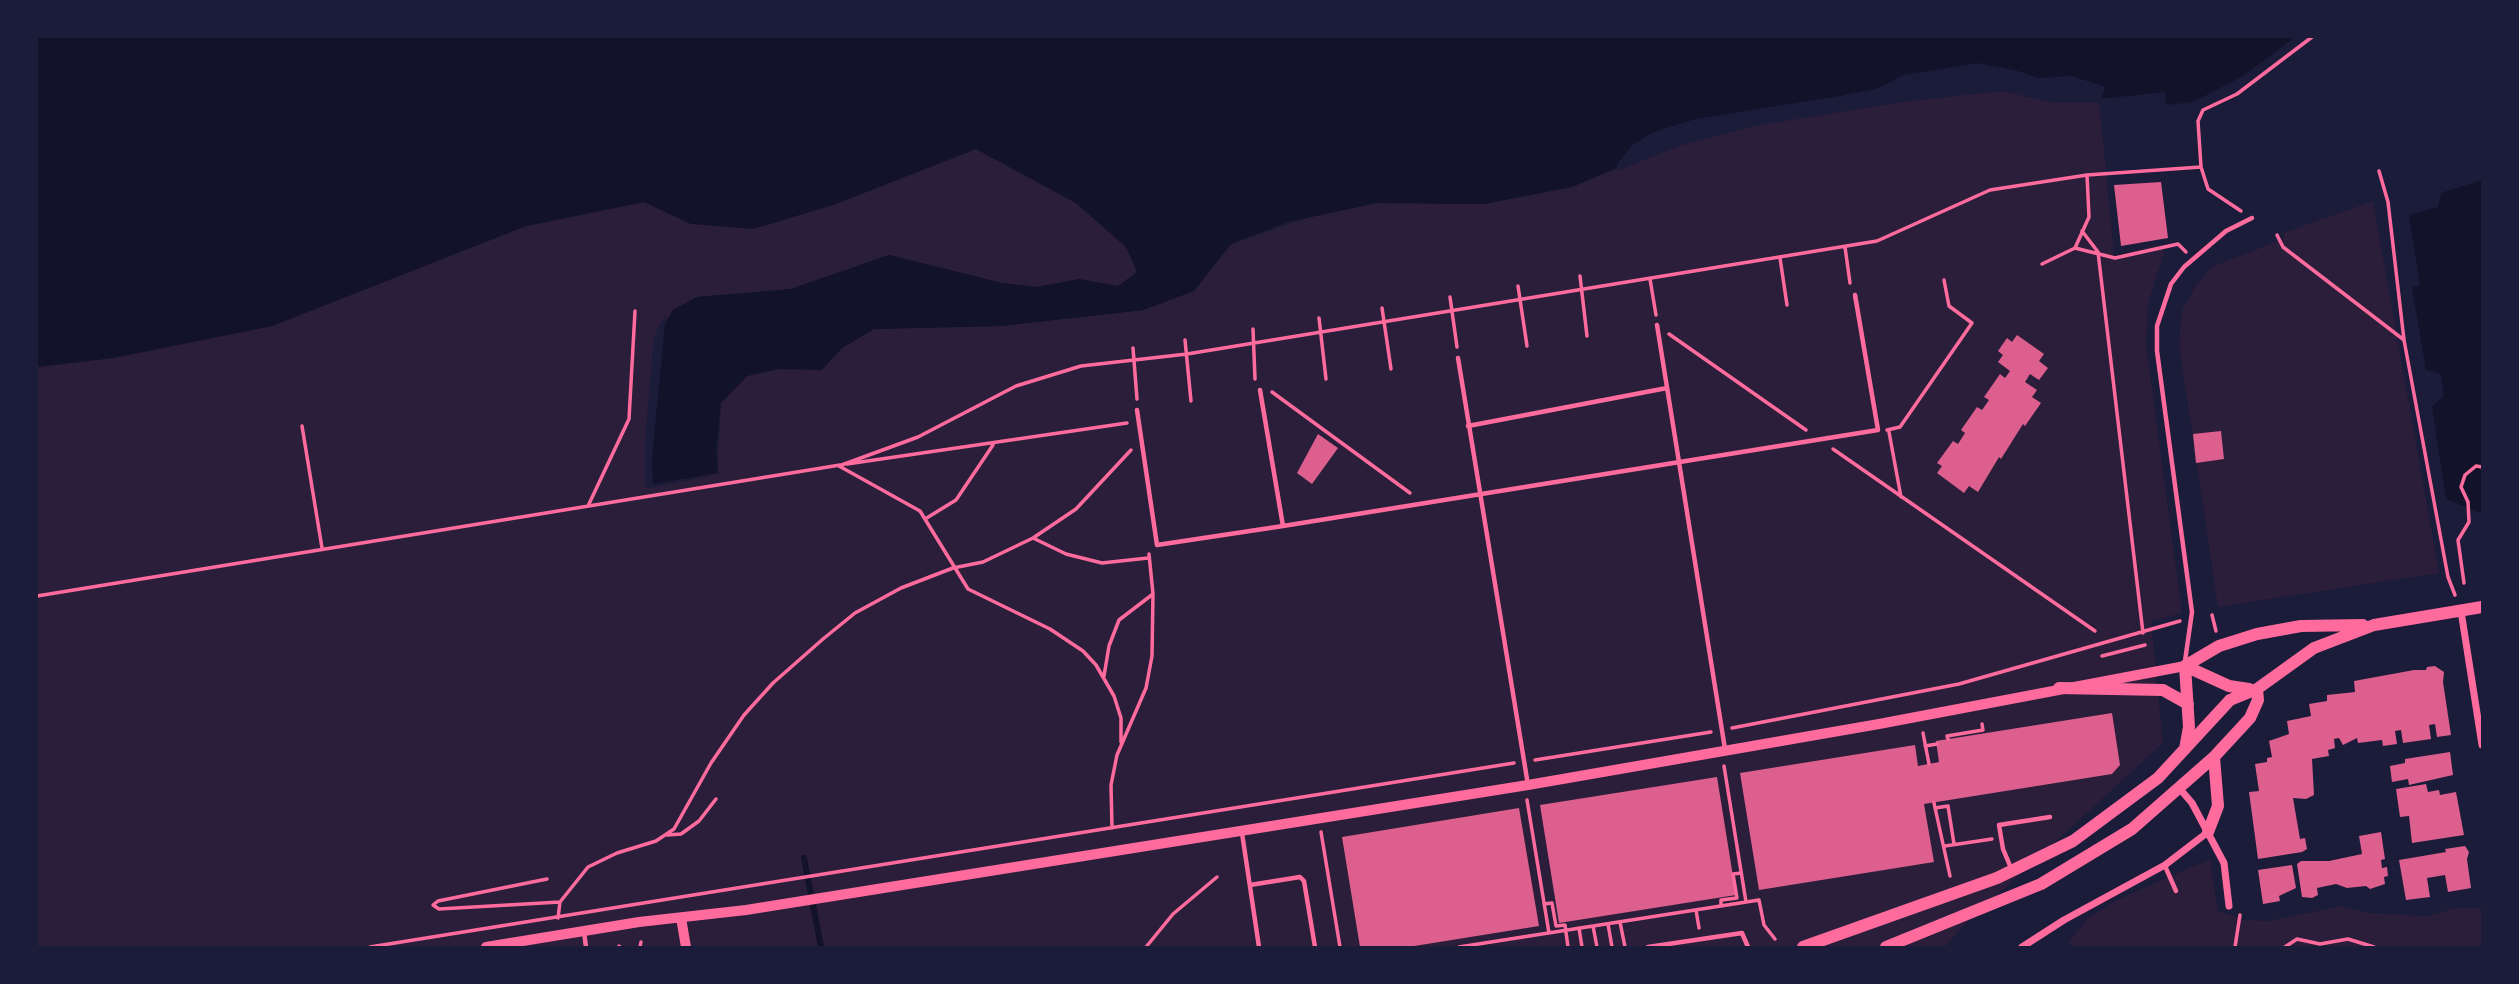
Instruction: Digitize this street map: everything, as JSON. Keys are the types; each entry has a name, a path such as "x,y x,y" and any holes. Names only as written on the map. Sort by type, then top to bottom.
{"main road":[{"path":"2185,666 2219,646 2278,630 2325,624 2374,625 2482,607"},
{"path":"1803,947 2012,872 2091,830 2158,778 2230,700 2257,689 2314,648 2374,625"},
{"path":"2185,666 2229,686 2257,689"},
{"path":"2185,666 2189,727 2185,751"},
{"path":"2059,688 2163,690 2188,704"},
{"path":"1886,947 2022,893 2070,869 2132,830 2214,757 2250,718 2258,700 2257,689"},
{"path":"2208,832 2218,806 2214,757"}],"street":[{"path":"2461,611 2482,745"},
{"path":"486,947 841,895 1528,785 1902,720 2185,666"},
{"path":"2180,789 2224,863 2229,906"},
{"path":"2022,947 2064,920 2165,865 2208,832"},
{"path":"681,918 686,947"}],"lane":[{"path":"2185,666 2193,619 2157,351 2161,306 2171,284 2192,259 2226,231 2252,218"},
{"path":"1137,410 1139,441 1157,545 1283,526 1878,429 1855,295"},
{"path":"1657,326 1725,750"},
{"path":"1458,358 1528,785"},
{"path":"1468,426 1667,388"},
{"path":"1260,390 1283,526"},
{"path":"2012,872 1999,825 2050,817"},
{"path":"1241,832 1259,947"},
{"path":"2165,865 2176,891"},
{"path":"1250,885 1300,877 1304,881 1315,947"},
{"path":"584,931 586,947"},
{"path":"1648,947 1742,933 1748,947"}],"path":[{"path":"2252,218 2208,189 2201,167 2198,121 2203,110 2236,93 2312,37"},
{"path":"839,466 918,437 1016,386 1081,366 1135,362 1253,344 1877,242 1990,190 2087,175 2201,167"},
{"path":"2379,171 2388,202 2404,340 2451,585"},
{"path":"2076,248 2089,217 2087,175"},
{"path":"2082,231 2098,252 2143,633"},
{"path":"2277,235 2283,247 2404,340"},
{"path":"2042,264 2076,248 2115,258 2178,244 2192,259"},
{"path":"1845,247 1850,283"},
{"path":"1780,258 1787,305"},
{"path":"1580,276 1587,337"},
{"path":"1650,279 1657,326 2095,631"},
{"path":"1878,429 1900,427 1972,323 1949,306 1944,280"},
{"path":"1518,286 1527,346"},
{"path":"1450,297 1458,358"},
{"path":"1382,308 1391,369"},
{"path":"588,506 629,419 635,311"},
{"path":"1320,318 1326,379"},
{"path":"1253,329 1255,379"},
{"path":"1185,340 1191,401"},
{"path":"1133,348 1137,410"},
{"path":"1295,409 1424,503"},
{"path":"37,596 723,483 1138,422"},
{"path":"302,426 322,549"},
{"path":"667,835 682,819 711,763 744,715 787,669 822,639 876,601 953,568 983,562 1033,538 1076,509 1139,441"},
{"path":"925,519 956,500 993,445"},
{"path":"839,466 920,511 968,589 1071,641 1083,651 1104,678 1118,708 1121,741"},
{"path":"2464,583 2458,540 2469,522 2468,502 2461,487 2465,475 2476,466 2482,467"},
{"path":"1033,538 1066,554 1102,564 1148,558"},
{"path":"1112,828 1111,785 1121,741 1140,702 1149,673 1153,639 1153,594 1148,558 1150,549 1157,545"},
{"path":"1104,678 1109,646 1119,620 1153,594"},
{"path":"2212,615 2216,634"},
{"path":"370,947 1722,730 1930,691 2193,619"},
{"path":"2102,656 2145,645"},
{"path":"1948,739 1947,736 1983,730 1982,724"},
{"path":"1923,733 1928,764"},
{"path":"1925,746 1937,744"},
{"path":"1724,765 1746,902"},
{"path":"558,918 560,902 588,867 667,835 681,834 699,821 716,799"},
{"path":"1528,805 1549,933"},
{"path":"1950,876 1935,805 1948,806 1954,844"},
{"path":"1321,830 1340,947"},
{"path":"1945,846 2001,837"},
{"path":"1721,906 1721,900 1737,898 1733,874 1741,873"},
{"path":"1146,947 1172,914 1217,877"},
{"path":"547,879 438,901 433,905 439,909 560,902"},
{"path":"1459,947 1759,900 1764,925 1775,939"},
{"path":"1544,904 1552,903 1556,926 1565,925 1568,947"},
{"path":"2229,906 2241,911 2235,947"},
{"path":"1696,909 1701,939"},
{"path":"1620,922 1625,947"},
{"path":"1608,924 1612,947"},
{"path":"1593,926 1597,947"},
{"path":"1579,928 1582,947"},
{"path":"2285,947 2297,939 2320,944 2339,939 2374,947"}],"shaded area":[{"path":"37,37 2295,37 2243,76 2193,102 2166,105 2165,92 2099,99 2003,87 1900,98 1753,122 1678,142 1572,187 1484,204 1377,203 1288,222 1231,244 1194,291 1143,310 1001,326 874,329 842,348 822,370 778,369 747,376 721,403 716,450 718,473 649,485 658,336 673,310 697,297 791,289 889,255 1002,283 1037,287 1079,279 1118,286 1137,272 1126,247 1076,203 976,149 833,205 753,229 691,224 644,202 526,226 272,326 113,358 37,367"},
{"path":"2003,87 2099,99 2114,256 2155,245 2161,245 2164,253 2148,303 2146,344 2182,613 2151,621 2163,743 1961,928 1945,947 37,947 37,367 113,358 272,326 526,226 644,202 691,224 833,205 976,149 1076,203 1126,247 1138,272 1118,286 1079,279 1037,287 1002,283 889,255 791,289 697,297 673,310 658,336 717,473 721,403 747,376 778,369 821,369 842,348 874,329 1001,326 1143,310 1194,291 1231,244 1315,215 1377,203 1484,204 1572,187 1678,142 1753,122 1900,98"},
{"path":"2482,180 2482,514 2446,499 2432,407 2444,395 2441,374 2426,370 2412,288 2420,284 2409,215 2438,207 2441,193"},
{"path":"2373,201 2439,573 2218,607 2179,344 2182,311 2195,287 2211,267 2284,239 2283,233"},
{"path":"2210,859 2218,911 2245,920 2268,921 2342,906 2368,913 2428,916 2456,908 2482,908 2482,947 2073,947 2069,942 2088,918 2121,898"}],"pier":[{"path":"1978,63 2038,78 2072,76 2106,87 2099,103 2050,102 2002,91 1901,102 1754,126 1679,146 1617,171 1617,164 1632,145 1654,132 1695,119 1840,96 1879,88 1903,75"},
{"path":"666,314 652,457 653,484 721,474 648,488 645,485 645,443 654,336"}],"building":[{"path":"2161,182 2168,238 2121,246 2114,185"},
{"path":"2017,335 2044,354 2039,361 2048,368 2039,380 2030,374 2025,382 2037,390 2032,397 2041,403 2025,426 2023,424 2001,459 1999,457 1978,492 1969,486 1964,493 1937,473 1942,466 1937,463 1953,441 1958,444 1965,433 1961,430 1977,407 1982,410 1989,400 1984,397 2000,374 2005,378 2010,371 1998,362 2003,355 1998,351 2007,338 2012,342"},
{"path":"2221,431 2224,459 2196,463 2193,434"},
{"path":"1318,434 1338,448 1312,484 1297,473"},
{"path":"2435,666 2444,672 2451,735 2437,737 2435,724 2429,725 2431,739 2403,743 2401,730 2395,731 2397,744 2383,746 2382,740 2358,743 2357,738 2343,745 2339,738 2334,739 2335,748 2328,750 2329,756 2312,759 2314,795 2306,799 2293,798 2300,839 2305,838 2307,849 2258,859 2249,792 2259,791 2255,764 2267,762 2267,758 2272,757 2269,741 2289,734 2287,721 2311,716 2309,704 2327,701 2327,695 2355,692 2354,681 2426,670 2427,667"},
{"path":"2112,713 2120,765 2112,774 1924,804 1934,862 1759,890 1740,773 1915,745 1918,766 1939,762 1936,741"},
{"path":"2450,752 2453,775 2409,785 2408,779 2392,782 2390,766 2405,763 2405,759"},
{"path":"1717,777 1736,895 1559,923 1540,805"},
{"path":"2426,784 2428,792 2439,790 2440,795 2456,792 2464,835 2412,843 2409,816 2400,817 2396,789"},
{"path":"1519,808 1539,926 1408,947 1360,947 1342,837"},
{"path":"2381,832 2385,859 2381,860 2382,868 2387,867 2388,876 2384,877 2385,884 2370,889 2366,886 2347,888 2336,884 2317,888 2318,895 2312,898 2302,897 2297,864 2301,861 2329,861 2362,854 2359,836"},
{"path":"2465,846 2469,852 2467,859 2471,888 2448,892 2445,875 2427,878 2430,897 2406,900 2399,860"},
{"path":"2292,865 2296,888 2279,896 2280,901 2263,904 2258,870"}],"waterway":[{"path":"804,858 821,947"}]}
